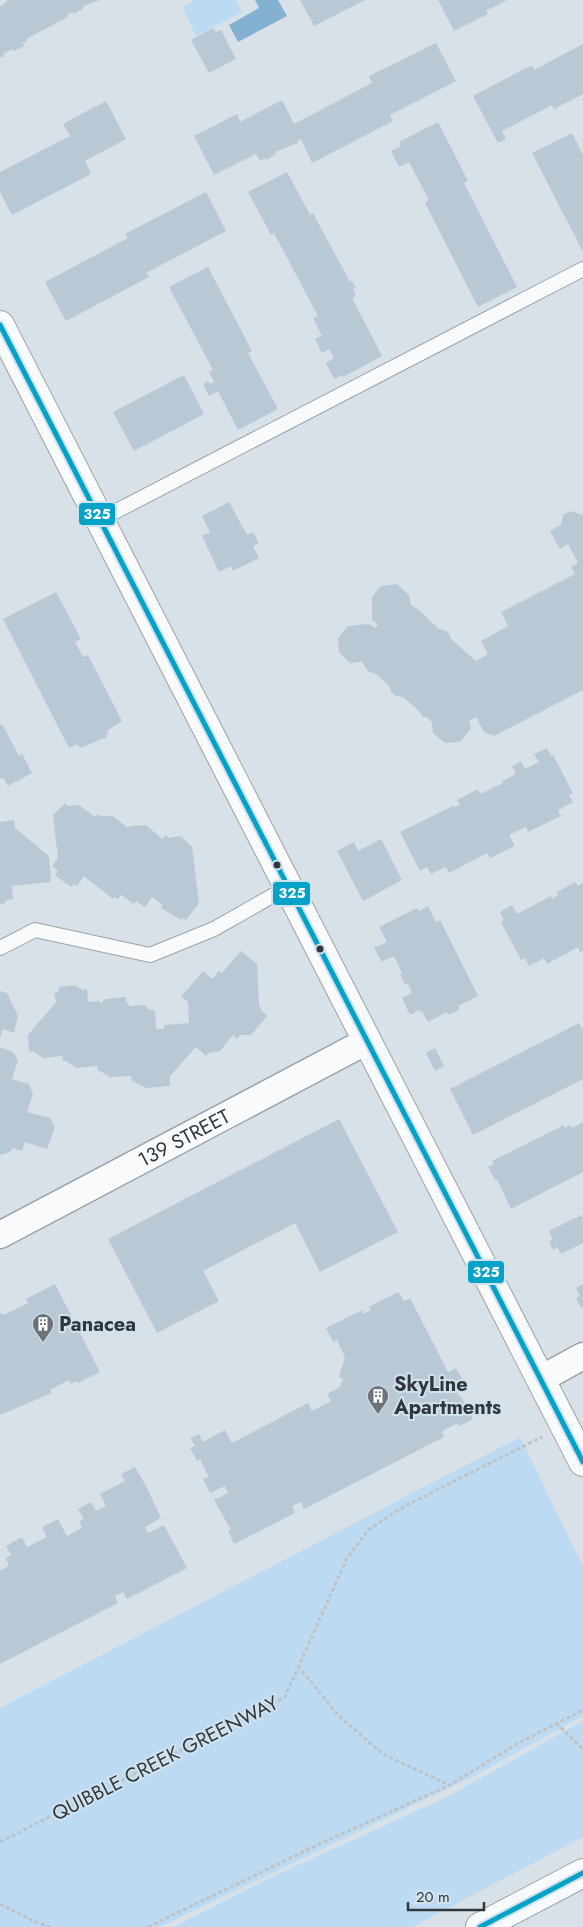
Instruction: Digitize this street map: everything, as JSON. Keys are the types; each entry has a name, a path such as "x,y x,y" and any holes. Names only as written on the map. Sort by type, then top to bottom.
{"street":[{"path":"0,326 101,519 583,1462"},
{"name":"139 STREET","path":"0,1235 367,1041"},
{"path":"541,1379 583,1356"},
{"path":"480,1927 583,1873"}],"lane":[{"path":"101,519 583,269"},
{"path":"0,948 35,930 150,955 214,929 288,887"}],"path":[{"name":"QUIBBLE CREEK GREENWAY","path":"0,1842 285,1697 346,1560 368,1530 405,1506 564,1425"},
{"path":"298,1666 339,1716 383,1754 450,1785"},
{"path":"148,1927 328,1840 450,1785 515,1745 583,1710"},
{"path":"556,1723 583,1749"},
{"path":"0,1904 50,1927"}],"shaded area":[{"path":"195,0 236,0 242,12 196,36 182,7"},
{"path":"255,0 278,0 287,16 238,42 229,25 259,8"},
{"path":"520,1437 583,1566 583,1716 474,1776 160,1927 0,1927 0,1708"},
{"path":"583,1721 583,1837 412,1927 173,1927 272,1877 447,1797"}],"building":[{"path":"6,0 100,0 83,6 84,8 74,14 73,12 67,15 68,17 26,39 27,41 23,43 24,46 3,54 4,56 0,58 0,6 7,2"},
{"path":"300,0 365,0 314,26"},
{"path":"438,0 507,0 486,11 488,14 454,31"},
{"path":"213,28 216,32 221,30 236,59 209,73 191,40"},
{"path":"436,43 456,81 390,115 393,121 312,163 301,139 297,141 298,143 275,152 276,154 266,160 265,158 260,161 256,154 214,175 194,136 237,114 240,122 282,100 294,124 372,83 369,76"},
{"path":"583,44 583,94 554,109 552,105 502,131 506,139 498,143 473,96 532,65 534,70"},
{"path":"106,101 126,139 85,161 91,174 12,215 0,192 0,172 70,136 63,124"},
{"path":"438,122 468,181 464,183 517,287 478,307 425,203 429,200 409,162 399,167 391,151 401,146 399,142"},
{"path":"572,133 583,155 583,252 532,153"},
{"path":"287,172 310,215 313,213 350,282 352,281 356,288 353,289 356,296 352,298 382,356 343,377 342,375 334,379 326,363 334,358 329,349 322,353 315,339 322,336 313,318 318,316 274,233 271,235 248,192"},
{"path":"206,192 226,231 146,273 149,277 66,321 45,282 128,238 125,234"},
{"path":"208,267 252,351 248,353 278,409 238,430 218,391 209,396 203,384 208,381 210,384 214,382 209,372 213,370 169,287"},
{"path":"184,375 204,414 134,451 113,412"},
{"path":"229,502 247,535 253,532 259,543 253,546 259,558 233,571 231,566 219,572 202,536 210,532 202,516"},
{"path":"571,511 583,514 583,690 494,736 484,732 476,717 469,721 471,729 460,742 445,743 433,733 432,722 427,717 423,717 403,697 392,693 389,686 376,674 368,671 362,662 350,663 339,652 338,638 348,626 369,624 375,628 378,624 372,620 372,597 381,586 397,584 409,595 411,605 439,629 448,632 451,639 476,661 488,654 481,641 508,626 501,612 575,574 571,567 578,563 568,544 560,549 550,531 561,525 563,515"},
{"path":"56,592 81,639 75,642 83,657 88,655 122,721 107,731 107,737 80,748 78,744 69,748 3,619"},
{"path":"2,724 19,756 22,754 32,773 8,786 3,778 0,779 0,725"},
{"path":"547,748 551,756 553,755 573,793 569,795 573,802 558,810 561,816 528,832 526,827 509,835 515,846 490,858 487,853 449,873 446,867 431,874 427,867 420,871 400,832 453,806 460,805 457,800 478,789 480,794 503,783 502,781 516,774 512,766 521,761 525,769 539,762 534,754"},
{"path":"65,803 67,806 79,805 95,817 97,814 100,816 113,816 128,828 130,826 146,825 162,839 166,835 168,838 181,836 192,847 199,903 186,920 182,918 181,920 161,908 163,905 152,897 145,907 136,901 134,904 121,895 118,899 115,897 113,899 84,876 77,886 74,884 71,887 55,875 58,871 52,866 58,858 53,815"},
{"path":"14,820 15,828 49,856 51,878 50,882 12,886 13,899 0,904 0,822"},
{"path":"381,839 402,880 363,901 337,851 354,842 358,851"},
{"path":"575,882 578,886 583,883 583,951 580,952 578,947 547,964 544,958 529,966 525,958 521,960 501,922 504,920 500,912 512,905 517,914 551,896 552,899 558,895 557,892"},
{"path":"428,906 436,922 440,920 478,996 458,1006 459,1010 448,1015 447,1012 428,1022 422,1011 420,1012 419,1010 410,1015 402,998 412,993 408,984 405,985 394,956 382,962 374,948 387,942 379,927 417,908 419,911"},
{"path":"241,951 257,964 259,1005 267,1016 251,1035 240,1035 237,1039 233,1035 220,1051 208,1053 206,1056 196,1047 170,1076 170,1086 146,1088 132,1081 131,1076 110,1077 98,1071 97,1066 76,1068 63,1061 62,1056 43,1058 33,1051 29,1052 28,1035 56,1002 54,993 59,992 59,987 75,985 82,990 87,989 88,1002 99,1001 101,1004 105,999 126,997 126,1003 128,1002 129,1006 144,1005 150,1010 155,1010 156,1029 164,1029 164,1025 189,1023 188,1002 181,997 203,971 212,979 219,971 222,973"},
{"path":"0,991 7,993 18,1016 14,1033 3,1029 0,1038"},
{"path":"579,1023 583,1031 583,1079 473,1135 450,1089"},
{"path":"0,1047 13,1052 18,1061 12,1079 29,1084 33,1094 27,1112 50,1118 55,1127 47,1149 25,1142 22,1151 13,1148 10,1152 0,1155"},
{"path":"435,1048 444,1066 435,1071 426,1053"},
{"path":"339,1119 398,1232 320,1272 295,1223 203,1271 219,1301 157,1333 108,1239"},
{"path":"583,1122 583,1172 511,1209 497,1179 495,1180 488,1167 494,1164 492,1161 564,1125 565,1128 570,1125 572,1128"},
{"path":"581,1215 583,1219 583,1243 561,1254 557,1247 553,1250 549,1241 553,1240 549,1231"},
{"name":"Panacea","path":"55,1284 100,1372 78,1383 77,1381 71,1384 69,1380 50,1390 52,1393 0,1415 0,1314 2,1313 3,1315 28,1303 26,1299"},
{"path":"583,1284 583,1306 581,1308 576,1298 580,1296 576,1288"},
{"name":"SkyLine Apartments","path":"398,1292 404,1301 410,1298 448,1372 456,1368 464,1382 454,1387 473,1419 460,1426 458,1423 442,1431 444,1437 304,1509 301,1502 292,1506 295,1513 234,1544 228,1531 231,1530 214,1500 228,1493 225,1486 210,1493 203,1479 209,1477 200,1459 197,1461 190,1448 195,1446 190,1438 199,1434 203,1442 225,1430 232,1443 308,1403 312,1411 331,1401 327,1394 340,1387 343,1379 339,1377 345,1357 337,1340 333,1342 326,1328 362,1310 364,1314 371,1310 369,1307"},
{"path":"135,1467 161,1518 145,1527 148,1533 164,1525 187,1568 127,1599 123,1592 115,1596 118,1603 0,1664 0,1571 9,1566 6,1558 11,1555 6,1546 22,1537 27,1547 47,1537 42,1527 58,1519 67,1536 82,1528 79,1521 84,1519 78,1509 91,1502 96,1511 106,1506 100,1494 125,1481 121,1474"}],"transit line":[{"name":"325","path":"0,325 583,1462"},
{"name":"325","path":"480,1927 583,1873"}],"place":[{"name":"Panacea","path":"43,1343"},
{"name":"SkyLine Apartments","path":"378,1415"}]}
